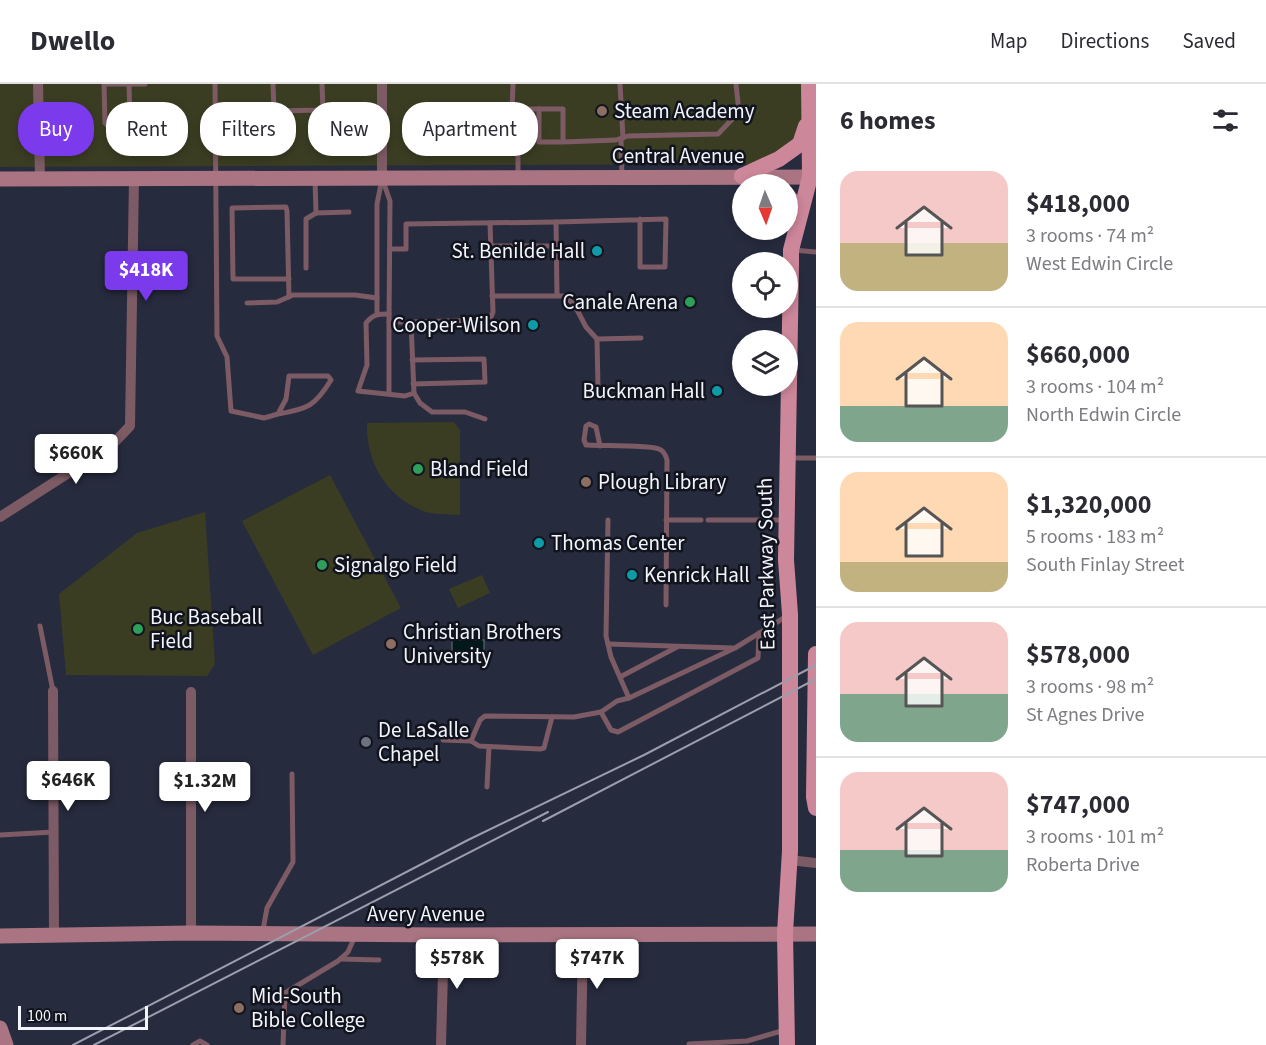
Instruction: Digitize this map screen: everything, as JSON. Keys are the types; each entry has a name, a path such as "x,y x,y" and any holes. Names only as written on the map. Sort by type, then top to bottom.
{"main road":[{"name":"East Parkway South","path":"798,223 813,177 809,84"},
{"path":"746,174 779,159 800,144 809,117"},
{"name":"Central Avenue","path":"0,179 732,176"},
{"name":"Central Avenue","path":"798,177 813,177"},
{"name":"East Parkway South","path":"787,1037 785,933 789,860 790,614 786,520 791,250 794,240"},
{"path":"816,654 814,797 816,808"},
{"name":"Avery Avenue","path":"0,936 191,933 444,935 816,933"},
{"path":"0,1028 6,1045"}],"street":[{"path":"38,84 40,179"},
{"path":"382,84 382,178"},
{"path":"0,517 112,445 130,426 134,178"},
{"path":"53,691 54,934"},
{"path":"191,692 191,933"},
{"path":"789,860 816,862"},
{"path":"441,1045 444,935"},
{"path":"581,1045 583,935"}],"lane":[{"path":"129,84 130,122 127,126 108,127 105,123 104,84 129,84 144,84"},
{"path":"215,84 216,336 227,357 231,411 264,418 301,410 319,400 331,380 328,376 290,376 286,399 278,414"},
{"path":"273,84 274,111 323,110 322,84"},
{"path":"512,102 513,84"},
{"path":"620,84 622,177"},
{"path":"563,142 563,109 539,109 538,142 563,142 622,139 627,136 718,134 739,112 736,84"},
{"path":"518,156 518,177"},
{"path":"315,178 316,213"},
{"path":"382,178 390,201 389,394"},
{"path":"377,314 377,204 382,178"},
{"path":"289,279 233,279 232,208 286,207 289,279 289,297"},
{"path":"306,268 306,219 316,213 349,212"},
{"path":"390,249 406,249 406,224 556,222 640,219 666,219 665,267 640,267 640,219"},
{"path":"556,222 556,296"},
{"path":"389,322 486,320 490,317 493,312 490,223"},
{"path":"491,246 556,246"},
{"path":"791,250 816,252"},
{"path":"247,303 277,302 293,295 355,295 377,298"},
{"path":"492,296 564,296 574,304 586,327 597,339 598,387"},
{"path":"389,314 377,314 366,323 367,365 358,391 405,396 414,393"},
{"path":"411,322 413,384 414,393 420,403 432,412 465,412 485,419"},
{"path":"597,339 641,338"},
{"path":"412,360 484,358 485,382 413,384"},
{"path":"600,446 660,449 668,460 666,605"},
{"path":"788,458 816,458"},
{"path":"608,520 606,636 629,699"},
{"path":"666,520 701,520"},
{"path":"708,520 786,520"},
{"path":"471,741 484,716 574,717 601,712 617,700 629,699 735,648 790,614"},
{"path":"40,626 53,691"},
{"path":"601,712 611,730 618,732 758,658 759,633"},
{"path":"608,645 735,648"},
{"path":"620,677 678,646"},
{"path":"442,740 471,741 480,746 489,747 540,749 544,748 552,717"},
{"path":"487,787 489,747"},
{"path":"262,934 267,908 292,862 292,774"},
{"path":"0,835 54,832"},
{"path":"283,1045 285,993 341,959 348,952 356,934"},
{"path":"341,959 380,960"},
{"path":"689,1044 747,1041 767,1034 787,1037"},
{"path":"193,1045 200,1041 207,1045"}],"green space":[{"name":"Steam Academy","path":"0,84 802,84 801,137 760,164 0,167"},
{"name":"Bland Field","path":"454,422 460,430 460,515 423,511 398,496 380,476 370,451 367,423"},
{"name":"Signalgo Field","path":"330,475 401,608 313,655 242,521"},
{"name":"Buc Baseball Field","path":"205,512 215,664 207,676 66,675 59,594 137,533"},
{"path":"482,575 490,593 458,608 449,589"}],"shaded area":[{"path":"452,640 484,640 484,652 452,652"}],"railway":[{"path":"73,1045 468,840 644,755 816,665"},
{"path":"543,821 816,679"},
{"path":"94,1045 548,812"}],"place":[{"name":"Steam Academy","path":"602,111"},
{"name":"St. Benilde Hall","path":"597,251"},
{"name":"Canale Arena","path":"690,302"},
{"name":"Cooper-Wilson","path":"533,325"},
{"name":"Buckman Hall","path":"717,391"},
{"name":"Bland Field","path":"418,469"},
{"name":"Plough Library","path":"586,482"},
{"name":"Thomas Center","path":"539,543"},
{"name":"Signalgo Field","path":"322,565"},
{"name":"Kenrick Hall","path":"632,575"},
{"name":"Buc Baseball Field","path":"138,629"},
{"name":"Christian Brothers University","path":"391,644"},
{"name":"De LaSalle Chapel","path":"366,742"},
{"name":"Mid-South Bible College","path":"239,1008"}]}
